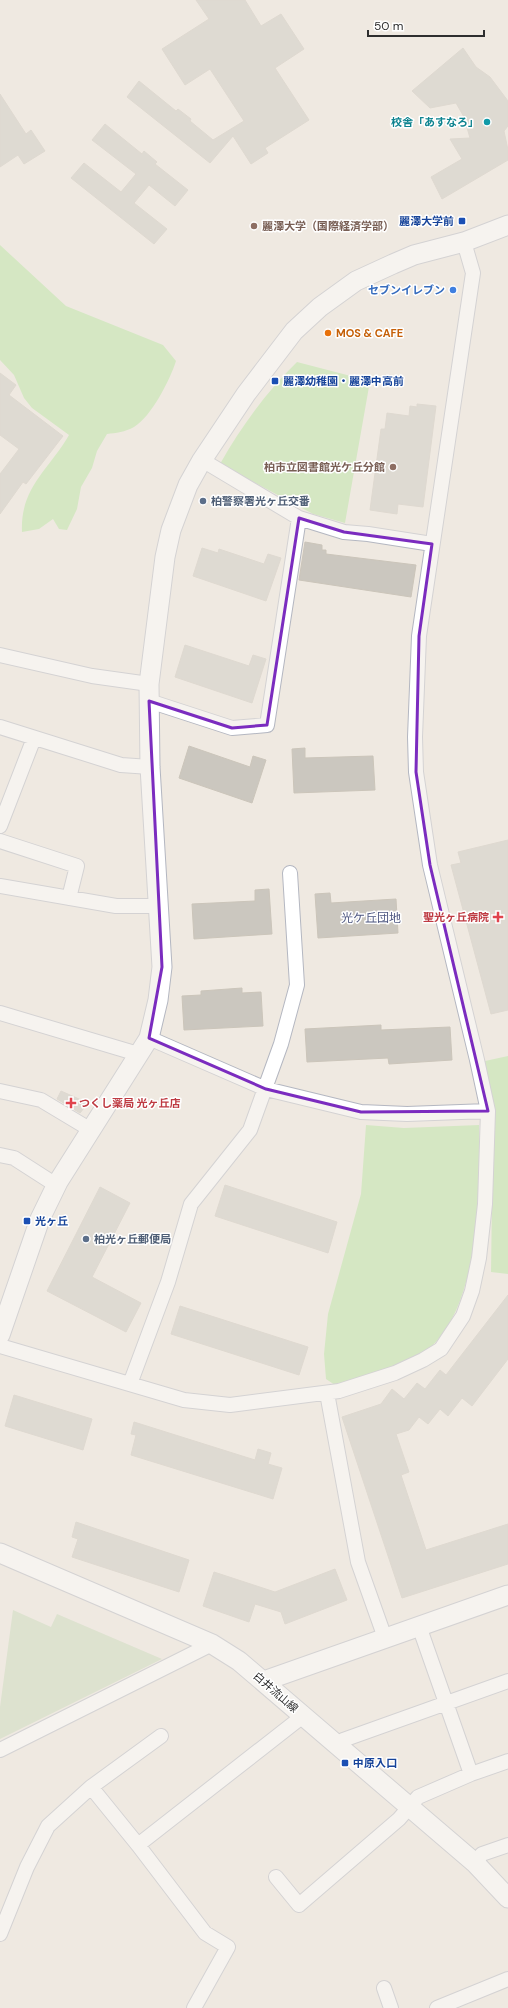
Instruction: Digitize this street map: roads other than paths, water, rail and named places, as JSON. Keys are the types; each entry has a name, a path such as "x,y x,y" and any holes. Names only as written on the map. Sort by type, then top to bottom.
{"street":[{"path":"0,1335 40,1219 56,1185 149,1038 159,994 162,967 160,906 150,767 149,693 162,580 171,530 188,485 202,460 246,394 294,331 320,306 356,281 393,264 414,255 464,242 508,225"},
{"path":"0,1346 184,1400 230,1405 327,1393 395,1373 423,1360 441,1349 463,1316 472,1291 479,1258 485,1204 488,1111 430,865 416,772 415,736 419,636 432,544 444,480 473,273 464,242"},
{"path":"202,460 299,518 344,532 368,534 432,544"},
{"path":"0,655 92,676 149,693 232,728 267,725 299,518"},
{"path":"0,727 121,765 150,767"},
{"path":"0,826 34,738"},
{"path":"0,841 77,866 69,898"},
{"path":"130,1384 168,1282 191,1204 250,1130 281,1044 297,985 290,873"},
{"path":"0,886 116,906 160,906"},
{"path":"0,1013 138,1054"},
{"path":"149,1038 266,1089 361,1112 407,1114 488,1111"},
{"path":"0,1091 41,1100 91,1130"},
{"path":"0,1155 14,1158 56,1185"},
{"path":"327,1393 358,1562 385,1638"},
{"name":"白井流山線","path":"0,1554 212,1644 239,1661 475,1862 508,1898"},
{"path":"264,1681 508,1595"},
{"path":"419,1626 447,1701 471,1774"},
{"path":"0,1750 212,1644"},
{"path":"338,1745 343,1740 508,1680"},
{"path":"138,1845 303,1716"},
{"path":"0,1934 27,1867 48,1826 91,1786 161,1736"},
{"path":"276,1877 299,1905 399,1819 418,1797 471,1774 508,1761"},
{"path":"91,1786 205,1933 228,1947 194,2008"},
{"path":"475,1862 482,1854 508,1845"},
{"path":"437,2008 508,1979"},
{"path":"384,1988 391,2008"}],"place":[{"name":"校舎「あすなろ」","path":"487,122"},
{"name":"麗澤大学前","path":"462,221"},
{"name":"麗澤大学（国際経済学部）","path":"254,226"},
{"name":"セブンイレブン","path":"453,290"},
{"name":"MOS & CAFE","path":"328,333"},
{"name":"麗澤幼稚園・麗澤中高前","path":"275,381"},
{"name":"柏市立図書館光ケ丘分館","path":"393,467"},
{"name":"柏警察署光ヶ丘交番","path":"203,501"},
{"name":"聖光ヶ丘病院","path":"498,917"},
{"name":"つくし薬局 光ヶ丘店","path":"71,1103"},
{"name":"光ヶ丘","path":"27,1221"},
{"name":"柏光ヶ丘郵便局","path":"86,1239"},
{"name":"中原入口","path":"345,1763"}],"district":[{"name":"光ケ丘団地","path":"371,918"}]}
